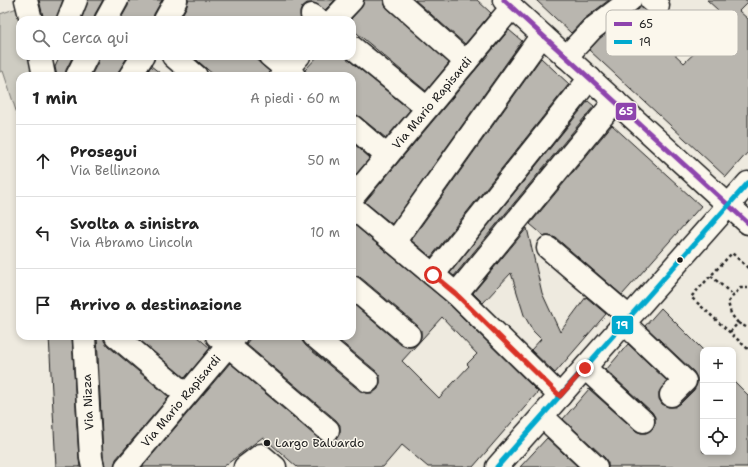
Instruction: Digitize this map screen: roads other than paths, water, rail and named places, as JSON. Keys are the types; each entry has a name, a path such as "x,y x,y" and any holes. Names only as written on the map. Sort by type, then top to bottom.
{"street":[{"path":"26,0 30,16"},
{"path":"70,16 76,0"},
{"path":"108,16 117,0"},
{"path":"167,16 176,0"},
{"path":"337,16 352,0"},
{"path":"396,0 466,62"},
{"path":"617,10 630,0"},
{"path":"508,4 748,223"},
{"name":"Via Mario Rapisardi","path":"356,193 466,62 508,4"},
{"path":"566,57 592,29 606,18"},
{"path":"394,242 542,35"},
{"path":"356,50 427,108"},
{"path":"79,72 86,60"},
{"path":"133,72 140,60"},
{"path":"178,60 191,72"},
{"path":"276,60 290,69"},
{"path":"433,275 590,78"},
{"path":"456,294 615,101"},
{"path":"356,129 388,156"},
{"path":"497,467 648,295 721,198 748,183"},
{"path":"356,210 456,294 560,396"},
{"path":"548,248 627,320 685,381 671,395"},
{"path":"356,290 409,335"},
{"name":"Via Nizza","path":"84,340 91,458 93,467"},
{"path":"121,340 186,395"},
{"name":"Via Mario Rapisardi","path":"126,467 186,395 226,340"},
{"path":"228,340 328,430"},
{"path":"319,340 368,381"},
{"path":"585,368 643,421"},
{"path":"542,416 596,467"},
{"path":"245,467 261,454 275,467"}],"place":[{"name":"Largo Baluardo","path":"267,443"}]}
